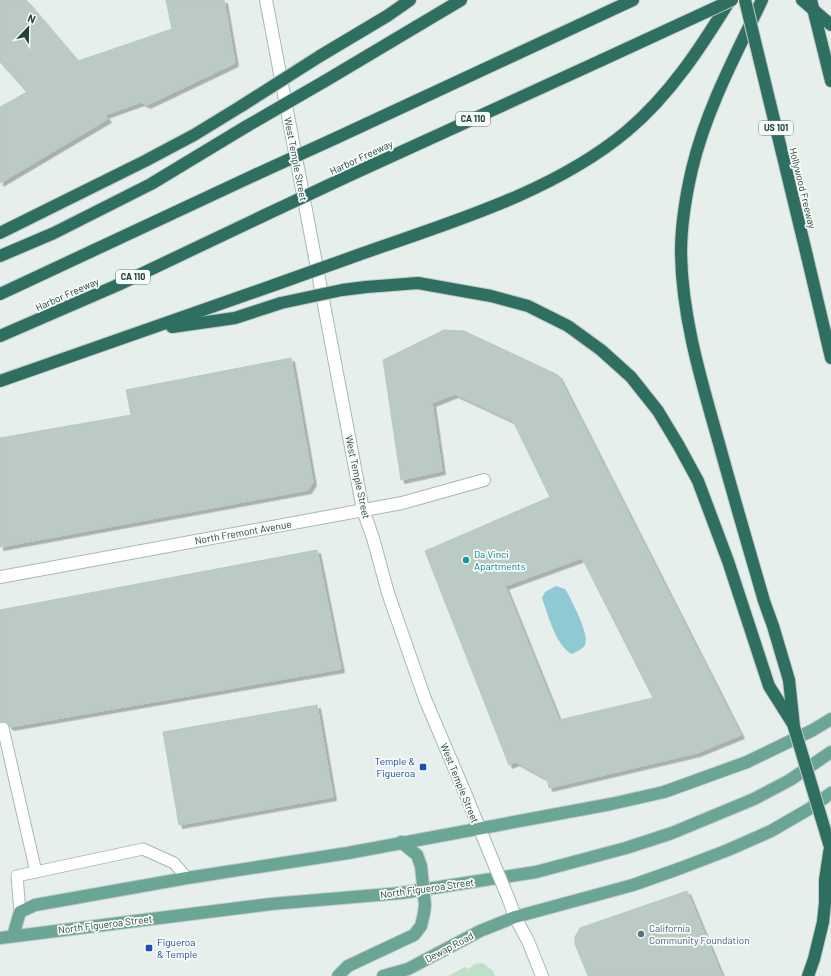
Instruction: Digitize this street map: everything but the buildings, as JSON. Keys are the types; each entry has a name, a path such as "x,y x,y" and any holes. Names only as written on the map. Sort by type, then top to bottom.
{"highway":[{"path":"0,233 194,135 387,16 410,0"},
{"path":"0,256 54,233 151,184 461,0"},
{"path":"0,294 633,0"},
{"path":"0,381 468,216 554,178 593,156 627,130 656,102 685,69 731,0"},
{"name":"Harbor Freeway","path":"0,336 120,284 344,178 731,0"},
{"name":"Hollywood Freeway","path":"745,0 831,358"},
{"path":"762,0 723,82 704,131 691,175 685,209 681,252 684,294 690,336 700,378 764,601 789,680 794,726 830,849 825,880 823,922 820,939 808,976"},
{"path":"802,0 831,25"},
{"path":"811,0 831,81"},
{"path":"145,331 235,318 281,303 342,290 418,283 491,296 528,306 568,326 601,350 631,377 658,411 679,446 698,481 715,522 769,686 794,726"}],"main road":[{"name":"West Temple Street","path":"266,0 363,510 373,538 388,593 425,699 508,900 528,941 542,976"},
{"name":"North Fremont Avenue","path":"0,577 416,500 484,480"},
{"path":"13,936 20,912 35,905 187,878 348,853 478,827 532,819 664,792 747,762 813,730 831,718"},
{"name":"North Figueroa Street","path":"0,938 271,904 400,893 536,872 626,848 672,833 754,799 790,780 831,752"},
{"name":"Dewap Road","path":"383,976 408,970 480,931 516,917 633,885 695,863 771,831 809,809 831,793"},
{"path":"338,976 348,966 414,935 422,926 425,905 421,866 417,855 401,842"}],"lane":[{"path":"3,728 36,872"},
{"path":"20,912 17,876 143,849 174,863 187,878"}],"green space":[{"path":"483,963 493,971 495,976 448,976 465,967 468,969 475,964"}],"water":[{"path":"556,586 565,589 567,592 580,618 585,634 585,645 572,654 566,650 557,637 542,598 545,592"}],"place":[{"name":"Da Vinci Apartments","path":"466,560"},
{"name":"Temple & Figueroa","path":"423,767"},
{"name":"California Community Foundation","path":"641,934"},
{"name":"Figueroa & Temple","path":"149,948"}]}
